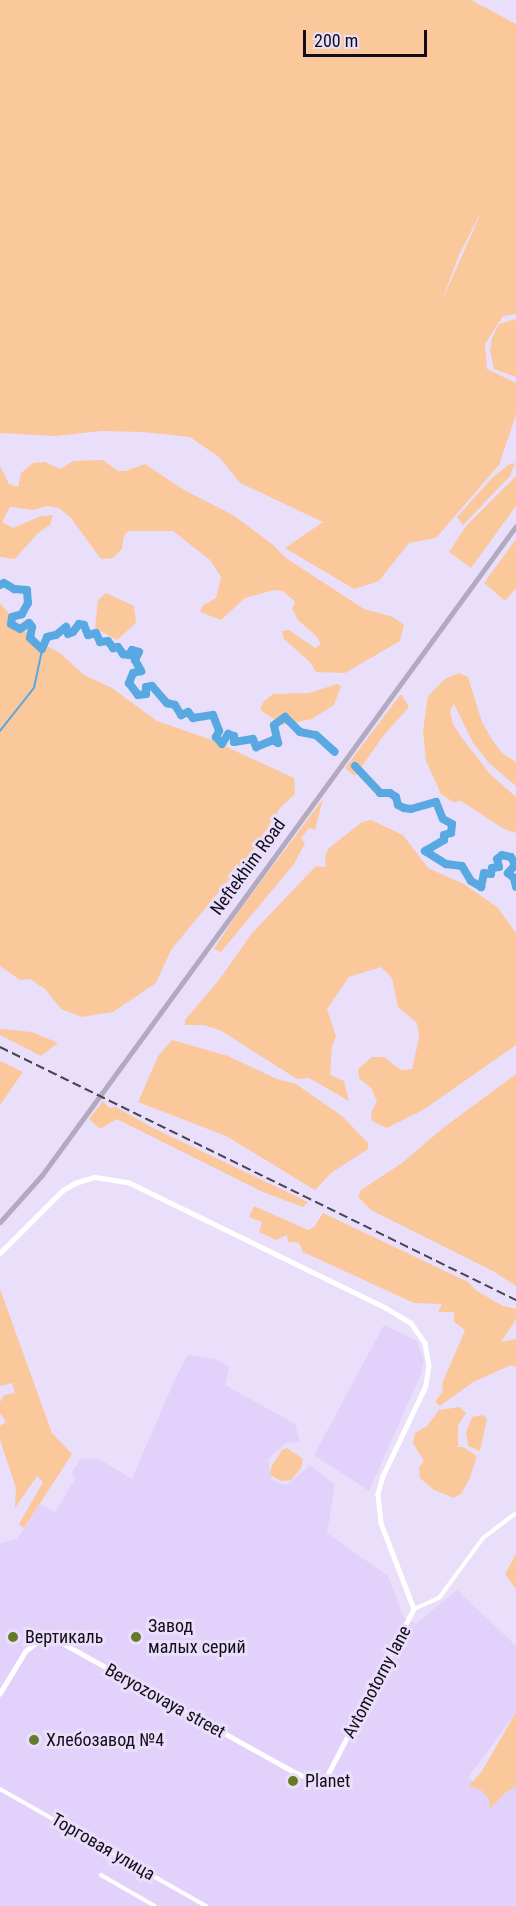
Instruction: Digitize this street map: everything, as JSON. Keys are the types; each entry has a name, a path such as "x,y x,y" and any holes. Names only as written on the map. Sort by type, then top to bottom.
{"main road":[{"name":"Neftekhim Road","path":"0,1222 42,1175 516,526"}],"street":[{"path":"0,1253 63,1190 75,1183 95,1177 110,1178 128,1182 386,1308 411,1323 425,1343 429,1360 428,1381 383,1476 378,1494 381,1523 414,1609"},
{"name":"Avtomotorny lane","path":"318,1782 331,1773 414,1609 439,1598 483,1538 516,1513"},
{"name":"Beryozovaya street","path":"0,1694 26,1651 42,1639 54,1639 276,1764 318,1782"},
{"name":"Торговая улица","path":"0,1789 206,1906"},
{"path":"101,1875 155,1906"}],"shaded area":[{"path":"0,0 471,0 516,24 516,314 503,316 485,344 487,369 516,383 516,415 499,465 436,538 409,543 379,581 354,589 285,548 323,522 240,483 219,457 190,437 102,431 56,436 0,433","holes":["480,214 441,303 459,255"]},
{"path":"516,319 516,377 494,369 490,351 492,338 499,324"},
{"path":"103,460 118,471 126,471 145,464 184,490 233,515 272,544 286,558 364,609 393,617 404,625 400,641 345,673 316,672 310,662 284,639 282,631 289,630 315,648 321,644 316,636 298,620 292,609 295,602 283,591 274,590 245,598 221,620 200,612 202,606 216,598 221,577 210,560 173,531 128,531 124,536 122,549 113,558 101,559 70,517 59,508 47,506 33,510 10,507 2,522 13,528 41,516 53,515 50,525 38,533 15,559 0,557 0,466 9,484 18,487 21,473 33,463 45,462 60,469 73,461"},
{"path":"515,463 510,476 463,525 457,517 492,478 508,465"},
{"path":"516,476 516,506 471,568 449,552 466,526"},
{"path":"516,539 516,588 505,601 484,583"},
{"path":"106,593 134,606 136,623 117,640 95,628 98,600"},
{"path":"0,603 20,627 41,643 60,653 84,675 112,688 157,721 212,740 294,778 295,794 280,808 255,848 171,950 156,983 113,1012 82,1017 61,1009 45,989 30,979 20,980 0,966"},
{"path":"459,673 468,677 482,722 493,741 502,753 516,762 516,786 489,763 473,743 454,704 450,711 453,724 462,738 490,774 516,797 516,833 504,829 461,801 453,802 441,794 426,761 423,731 428,696 445,679"},
{"path":"337,684 341,686 334,705 312,719 283,725 260,710 263,702 273,694 309,693"},
{"path":"401,694 409,707 384,735 355,776 345,768"},
{"path":"323,799 315,830 309,828 301,838 305,843 294,864 221,952 214,949 239,911"},
{"path":"371,820 403,835 428,868 464,884 497,907 516,933 516,1045 423,1110 387,1128 372,1121 371,1113 377,1101 371,1088 359,1078 358,1069 372,1057 384,1057 401,1070 412,1069 419,1038 417,1023 398,1007 392,978 381,967 349,977 327,1009 336,1036 332,1047 330,1075 344,1081 349,1101 309,1078 297,1079 220,1030 203,1025 185,1025 185,1020 219,980 252,933 316,866 326,867 325,856 329,848 362,822"},
{"path":"0,1029 32,1032 58,1043 41,1056 0,1035"},
{"path":"172,1040 228,1056 277,1079 296,1084 342,1116 368,1143 368,1149 331,1173 315,1190 226,1136 138,1102 158,1056"},
{"path":"0,1061 23,1072 0,1105"},
{"path":"516,1074 516,1286 493,1271 371,1210 358,1197 361,1190 402,1163 443,1128"},
{"path":"103,1101 109,1108 116,1107 151,1127 308,1202 303,1207 263,1192 117,1119 100,1129 89,1119"},
{"path":"254,1206 308,1230 314,1227 323,1213 468,1282 477,1291 503,1306 516,1309 516,1319 501,1342 516,1339 516,1367 511,1365 473,1382 440,1406 435,1402 443,1391 442,1384 465,1330 454,1322 454,1312 438,1312 442,1304 414,1303 303,1252 299,1243 288,1242 287,1235 276,1240 259,1232 262,1222 249,1217"},
{"path":"0,1289 52,1433 72,1454 24,1528 19,1524 43,1482 37,1476 15,1508 16,1488 0,1440 0,1426 6,1422 0,1413 0,1402 4,1395 15,1393 12,1383 0,1386"},
{"path":"384,1325 417,1341 424,1361 421,1374 369,1491 314,1455"},
{"path":"188,1355 215,1359 229,1367 225,1385 295,1424 300,1441 286,1443 268,1459 272,1481 287,1485 310,1465 335,1485 327,1533 388,1576 404,1618 416,1624 457,1590 516,1646 516,1712 468,1778 500,1796 516,1783 516,1906 0,1906 0,1543 17,1539 40,1504 55,1512 76,1478 71,1473 82,1458 99,1459 132,1479 176,1377"},
{"path":"460,1407 466,1413 458,1426 458,1447 463,1447 477,1456 469,1480 461,1494 454,1498 434,1490 420,1478 419,1467 424,1461 413,1443 415,1433 427,1426 439,1410"},
{"path":"483,1415 487,1419 480,1451 468,1446 466,1432 472,1417"},
{"path":"287,1448 303,1459 301,1468 291,1480 281,1481 270,1475 271,1467 282,1450"},
{"path":"516,1554 516,1589 505,1574"},
{"path":"516,1712 516,1786 505,1793 490,1809 489,1799 481,1790 469,1786 482,1771"}],"waterway":[{"path":"0,585 4,583 14,589 27,590 28,603 22,614 12,617 11,624 20,629 29,623 32,627 30,638 42,649 47,637 56,635 66,627 68,634 73,632 79,624 84,625 88,635 96,633 100,642 108,641 113,648 118,647 123,654 129,655 132,650 139,652 135,660 141,671 133,673 129,683 138,695 146,694 146,687 152,686 167,703 175,705 181,715 188,712 193,718 213,715 219,731 216,737 222,744 228,734 234,736 234,742 253,739 256,747 273,740 278,743 274,725 285,717 300,732 316,735 335,752"},
{"path":"0,731 34,688 42,649"},
{"path":"355,766 380,793 390,793 396,797 398,805 404,808 411,809 436,802 443,819 452,824 451,833 444,835 444,840 425,851 446,864 462,866 471,881 481,887 484,873 491,874 492,868 499,867 497,859 502,855 511,857 515,865 508,873 514,878 516,887"}],"railway":[{"path":"0,1047 516,1300"}],"place":[{"name":"Вертикаль","path":"13,1637"},
{"name":"Завод малых серий","path":"136,1637"},
{"name":"Хлебозавод №4","path":"34,1740"},
{"name":"Planet","path":"293,1781"}]}
